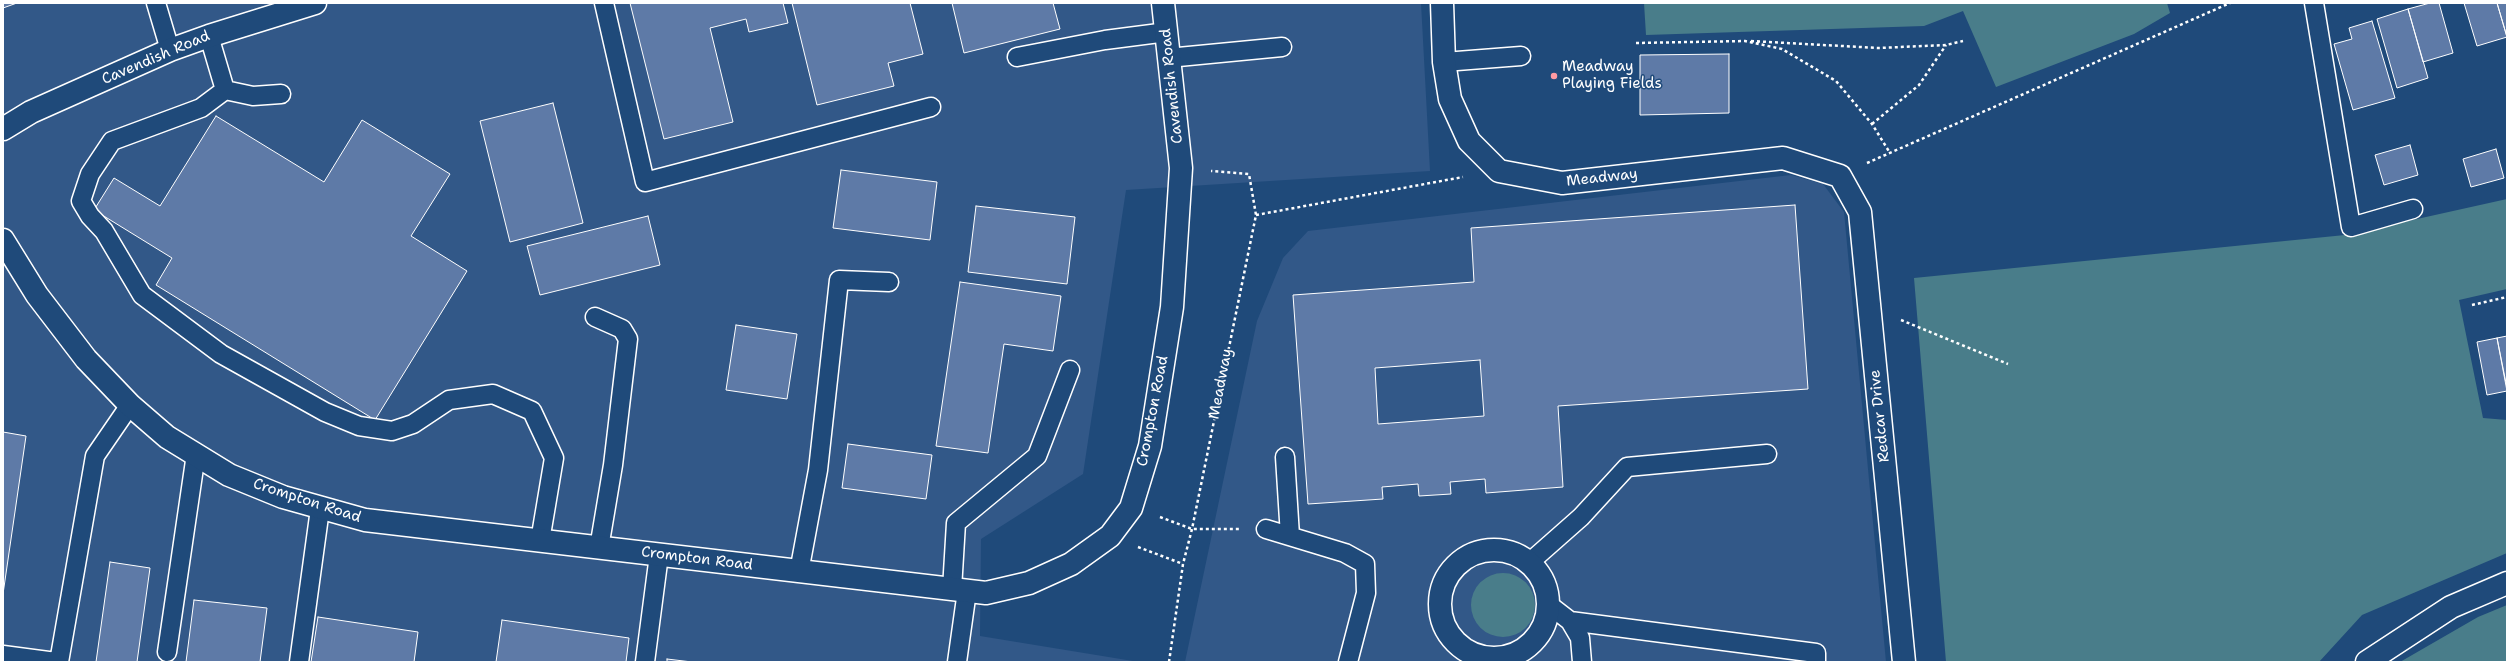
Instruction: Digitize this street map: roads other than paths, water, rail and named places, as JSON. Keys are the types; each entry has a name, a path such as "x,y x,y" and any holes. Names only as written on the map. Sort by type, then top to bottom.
{"street":[{"name":"Cavendish Road","path":"3,129 31,112 170,50 209,36 315,3"},
{"name":"Cavendish Road","path":"1163,3 1180,168"},
{"path":"1442,3 1444,62"},
{"name":"Meadway","path":"1444,62 1450,99 1468,141 1499,171 1562,183 1783,158 1840,176"},
{"name":"Crompton Road","path":"3,240 37,295 86,359 130,405 167,437 229,475 320,509 365,520 986,593 1030,583 1071,564 1110,536 1131,508 1150,446 1172,307 1180,168"},
{"name":"Redcar Drive","path":"1840,176 1860,212 1904,662"},
{"path":"1484,550 1503,550 1514,552 1530,562 1542,577 1548,595 1548,616 1540,634 1527,648 1504,660 1485,658 1467,651 1452,639 1443,623 1440,604 1443,586 1452,569 1467,557 1484,550"},
{"path":"2367,662 2451,607 2507,583"}],"lane":[{"path":"156,3 170,50"},
{"path":"604,3 645,182 931,107"},
{"path":"2314,3 2351,227 2412,209"},
{"path":"1017,57 1105,40 1167,32"},
{"path":"209,36 226,90"},
{"path":"1168,58 1282,47"},
{"path":"1444,62 1520,56"},
{"path":"281,94 253,96 226,90 201,108 112,141 90,174 81,201 90,216 104,231 142,295 221,354 325,412 359,426 392,431 413,424 449,400 493,394 532,412 554,458 540,541"},
{"path":"799,572 818,470 839,280 889,282"},
{"path":"595,317 622,329 628,339 613,465 599,548"},
{"path":"957,662 959,590 956,522 1037,456 1070,370"},
{"path":"59,662 95,456 130,405"},
{"path":"167,652 196,454"},
{"path":"1530,562 1581,517 1627,468 1767,454"},
{"path":"1285,457 1290,536"},
{"path":"299,662 320,509"},
{"path":"1266,529 1345,553 1364,564 1366,593 1348,662"},
{"path":"645,662 659,555"},
{"path":"1548,604 1570,621 1580,638 1582,662"},
{"path":"1570,621 1816,653 1816,662"},
{"path":"3,654 56,662"}],"place":[{"name":"Meadway Playing Fields","path":"1554,76"}]}
